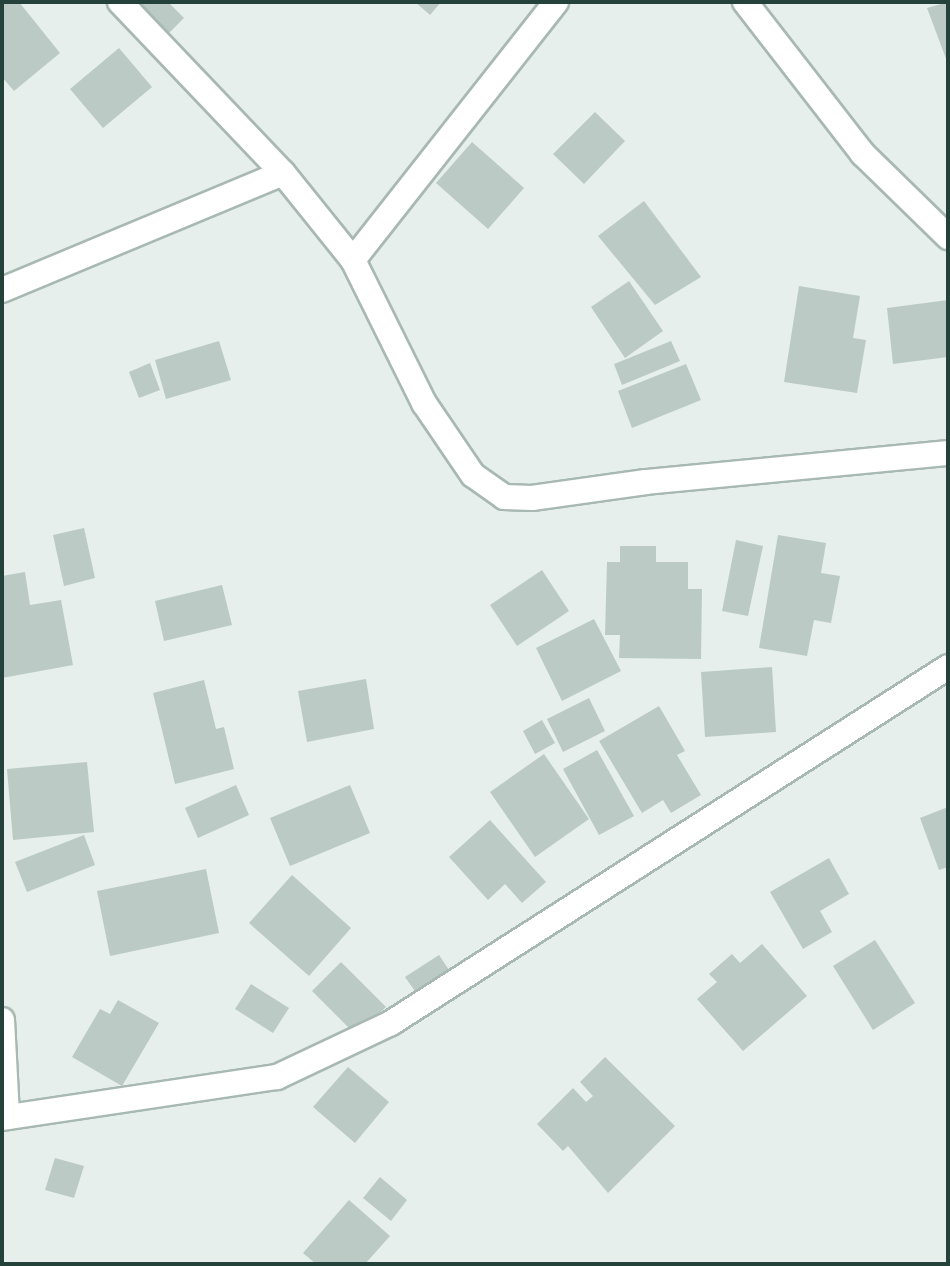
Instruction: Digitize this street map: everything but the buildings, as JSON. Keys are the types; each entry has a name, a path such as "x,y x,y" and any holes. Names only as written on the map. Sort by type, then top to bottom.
{"street":[{"path":"120,2 283,173 353,260 424,403 473,475 504,497 532,498 646,482 948,453"},
{"path":"353,260 556,2"},
{"path":"745,2 863,154 948,237"},
{"path":"2,290 283,173"},
{"path":"2,1020 5,1118 277,1077 391,1023 948,667"}]}
